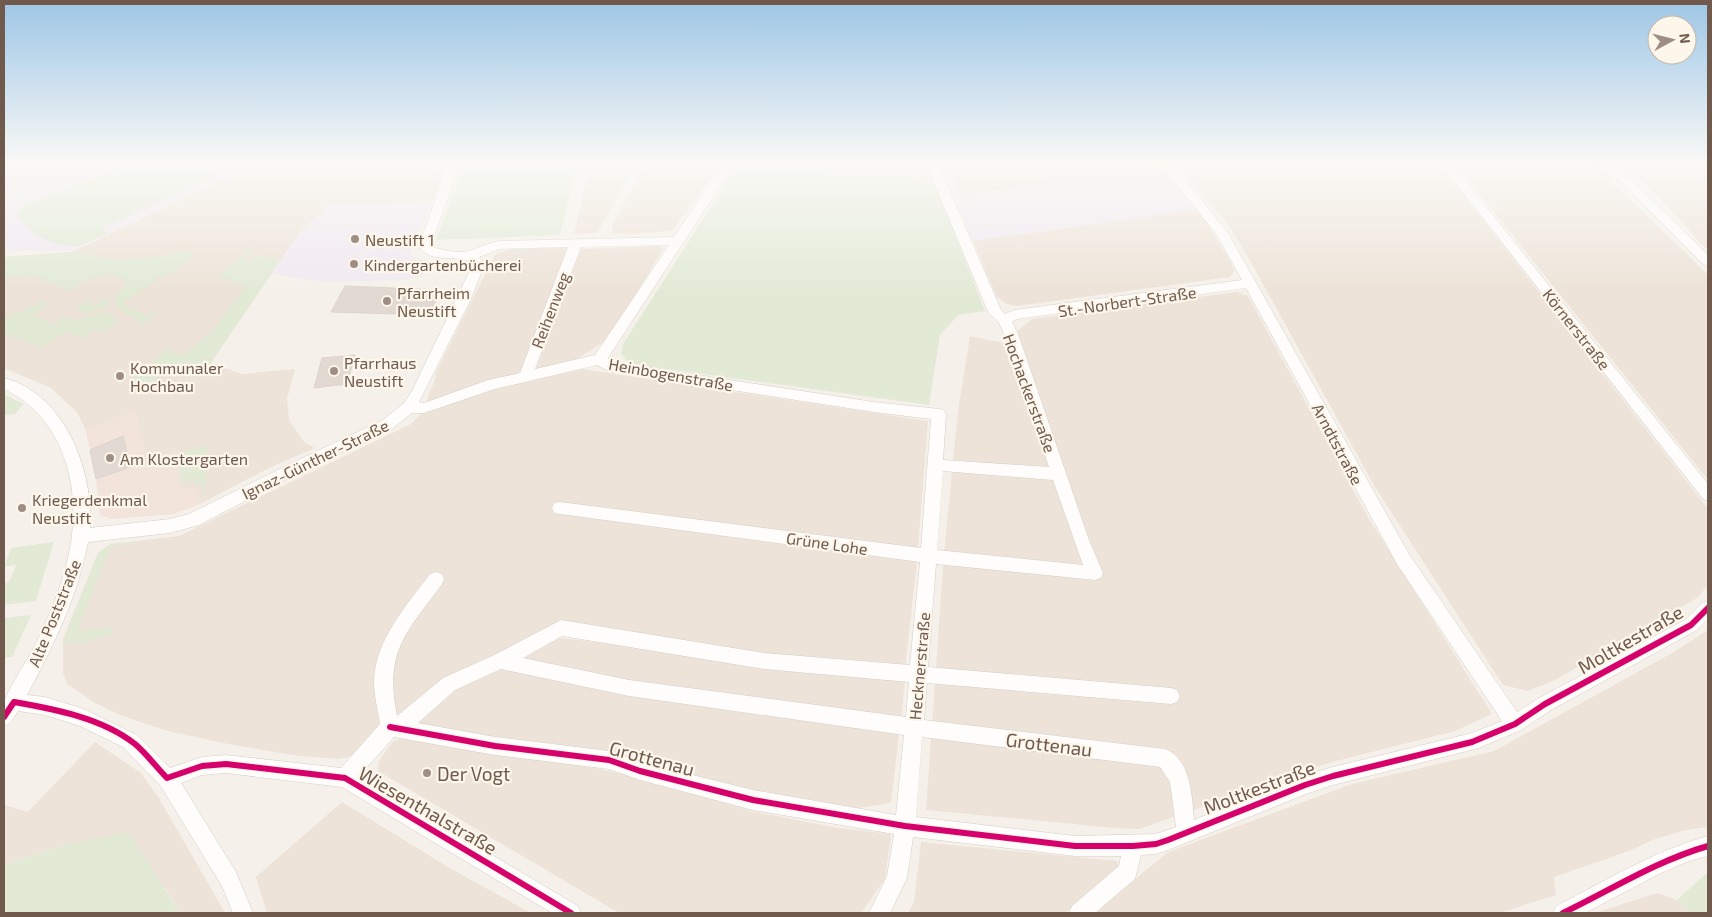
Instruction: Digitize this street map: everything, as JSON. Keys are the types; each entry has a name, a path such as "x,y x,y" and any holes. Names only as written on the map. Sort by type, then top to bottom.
{"street":[{"path":"439,206 425,246 433,253 470,256 486,248 499,245 677,241"},
{"path":"600,359 700,206"},
{"name":"Hochackerstraße","path":"950,206 995,312 1004,320 1011,334 1058,474 1094,573"},
{"name":"Arndtstraße","path":"1200,206 1222,233 1251,283 1360,484 1404,559 1515,724"},
{"name":"Körnerstraße","path":"1479,206 1708,495"},
{"path":"1651,206 1708,262"},
{"name":"Reihenweg","path":"525,377 576,243"},
{"name":"Ignaz-Günther-Straße","path":"82,536 170,526 193,520 398,418 409,408 418,393 476,274 477,261 470,256"},
{"name":"St.-Norbert-Straße","path":"1004,320 1014,315 1251,283"},
{"name":"Heinbogenstraße","path":"409,408 424,408 493,384 600,359 608,366 864,406 939,414"},
{"name":"Alte Poststraße","path":"4,382 42,406 58,426 72,457 81,490 82,536 60,606 32,668 9,709"},
{"name":"Hecknerstraße","path":"879,913 897,878 905,826 929,556 939,414"},
{"path":"936,465 1058,474"},
{"name":"Grüne Lohe","path":"560,508 929,556 1094,573"},
{"path":"390,727 383,681 386,659 398,632 436,579"},
{"name":"Moltkestraße","path":"905,826 1075,846 1156,844 1333,776 1472,742 1515,724 1545,704 1691,625 1708,608"},
{"path":"345,778 390,727 407,720 449,684 500,661 562,628 764,661 908,675 919,674 1170,696"},
{"name":"Grottenau","path":"500,661 629,688 914,727 1165,758 1173,765 1178,775 1186,831"},
{"path":"9,709 45,706 84,718 130,741 167,778 229,879 243,913"},
{"name":"Grottenau","path":"390,727 495,746 609,760 640,771 753,800 905,826"},
{"name":"Wiesenthalstraße","path":"167,778 202,766 226,764 256,766 345,778 571,913"},
{"path":"1079,913 1128,872 1133,846"},
{"path":"1563,913 1596,898 1650,866 1674,856 1708,846"}],"shaded area":[{"path":"4,206 167,206 72,250 9,251 4,248"},
{"path":"168,206 328,206 299,233 211,363 242,374 295,369 287,399 289,420 305,443 315,448 273,466 198,505 199,492 180,487 176,450 147,459 135,411 86,431 77,412 51,388 4,368 4,257 71,252"},
{"name":"Neustift 1","path":"328,206 430,206 410,251 413,257 437,263 431,270 419,277 402,280 325,282 272,274 299,233"},
{"path":"580,206 613,206 597,233 574,234"},
{"path":"623,206 690,206 673,230 637,234 612,233 613,224"},
{"path":"958,206 1195,206 1198,209 973,241"},
{"path":"1213,206 1471,206 1708,509 1708,585 1697,598 1557,679 1528,691 1503,685 1375,487 1247,255 1227,223"},
{"path":"1489,206 1637,206 1708,275 1708,480"},
{"path":"1667,206 1708,206 1708,251"},
{"path":"1198,209 1231,262 1234,272 1230,277 1017,306 1007,304 997,297 973,241"},
{"path":"660,246 663,249 613,332 602,343 575,360 536,369 581,249"},
{"path":"569,247 523,370 513,376 428,401 427,399 436,377 435,374 495,255 509,249"},
{"path":"1237,292 1248,296 1369,519 1492,714 1455,731 1328,763 1139,829 926,810 944,553 958,411 970,336 1003,343 1032,319"},
{"path":"582,369 928,421 917,561 905,669 542,630 450,678 359,751 349,757 339,759 292,755 164,730 120,715 95,703 67,684 63,673 63,639 98,553 110,544 179,536 411,424 422,413 460,398"},
{"path":"135,411 147,458 176,450 180,487 194,488 199,492 198,505 173,514 111,519 100,515 96,479 86,431"},
{"path":"1708,630 1708,827 1686,830 1655,839 1629,851 1554,877 1556,895 1500,913 1094,913 1168,852 1352,784 1494,751 1674,652"},
{"path":"553,637 905,679 901,722 662,689 521,660 534,644"},
{"path":"495,667 627,693 773,717 899,734 891,803 838,811 511,743 486,735 418,723 456,685"},
{"path":"402,738 561,761 641,778 755,812 838,828 891,834 885,879 861,913 619,913 378,771 379,761 392,742"},
{"path":"95,742 141,773 160,800 225,913 180,913 165,888 64,845 4,865 4,805 28,812"},
{"path":"342,802 448,867 531,913 267,913 256,877"},
{"path":"921,842 1117,861 1119,866 1065,913 908,913 914,902"},
{"path":"1657,893 1677,900 1688,913 1595,913"}],"green space":[{"path":"23,206 151,206 103,227 107,234 78,247 60,245 37,236 17,216"},
{"path":"448,206 567,206 560,235 436,240"},
{"path":"712,206 944,206 985,311 958,315 940,335 929,405 637,365 626,360 621,353 623,344"},
{"path":"191,251 191,259 185,264 166,276 163,275 122,304 148,316 154,311 159,313 141,325 136,318 116,307 116,295 126,285 125,280 108,273 82,282 70,291 35,276 4,277 4,257 71,252 114,260 157,257"},
{"path":"248,252 252,253 242,262 248,264 258,255 280,260 209,365 171,371 143,386 131,378 145,369 165,350 183,355 212,331 246,286 221,277 223,275 221,274"},
{"path":"108,297 109,307 86,313 75,309 86,302 95,305"},
{"path":"42,301 48,304 33,315 53,324 65,316 76,320 107,312 118,321 102,333 95,329 83,339 66,331 42,348 11,337 4,331 4,320"},
{"path":"5,395 24,404 15,414 4,415"},
{"path":"208,445 205,494 201,500 203,490 201,485 190,481 180,482 178,453"},
{"path":"139,541 138,543 111,546 78,631 113,627 111,634 87,642 62,644 98,553 110,544"},
{"path":"54,542 36,601 4,605 4,583 9,582 16,565 4,567 11,548"},
{"path":"31,615 12,657 4,658 4,618"},
{"path":"129,832 180,913 4,913 4,865 64,845"},
{"path":"1708,872 1708,913 1688,913 1677,900"}],"building":[{"name":"Pfarrheim Neustift","path":"345,286 441,290 429,315 331,312"},
{"name":"Pfarrhaus Neustift","path":"355,355 347,384 314,388 322,358"},
{"name":"Am Klostergarten","path":"123,436 130,467 96,479 90,450"}],"cycle path":[{"path":"390,727 495,746 609,760 640,771 753,800 905,826 1075,846 1156,844 1305,785 1333,776 1472,742 1515,724 1545,704 1691,625 1708,608"},
{"path":"4,717 14,702 58,711 87,720 129,740 167,778 202,766 226,764 345,778 571,913"},
{"path":"1563,913 1670,858 1708,846"}],"place":[{"name":"Neustift 1","path":"355,239"},
{"name":"Kindergartenbücherei","path":"354,264"},
{"name":"Pfarrheim Neustift","path":"387,301"},
{"name":"Pfarrhaus Neustift","path":"334,371"},
{"name":"Kommunaler Hochbau","path":"120,376"},
{"name":"Am Klostergarten","path":"110,458"},
{"name":"Kriegerdenkmal Neustift","path":"22,508"},
{"name":"Der Vogt","path":"427,773"}]}
